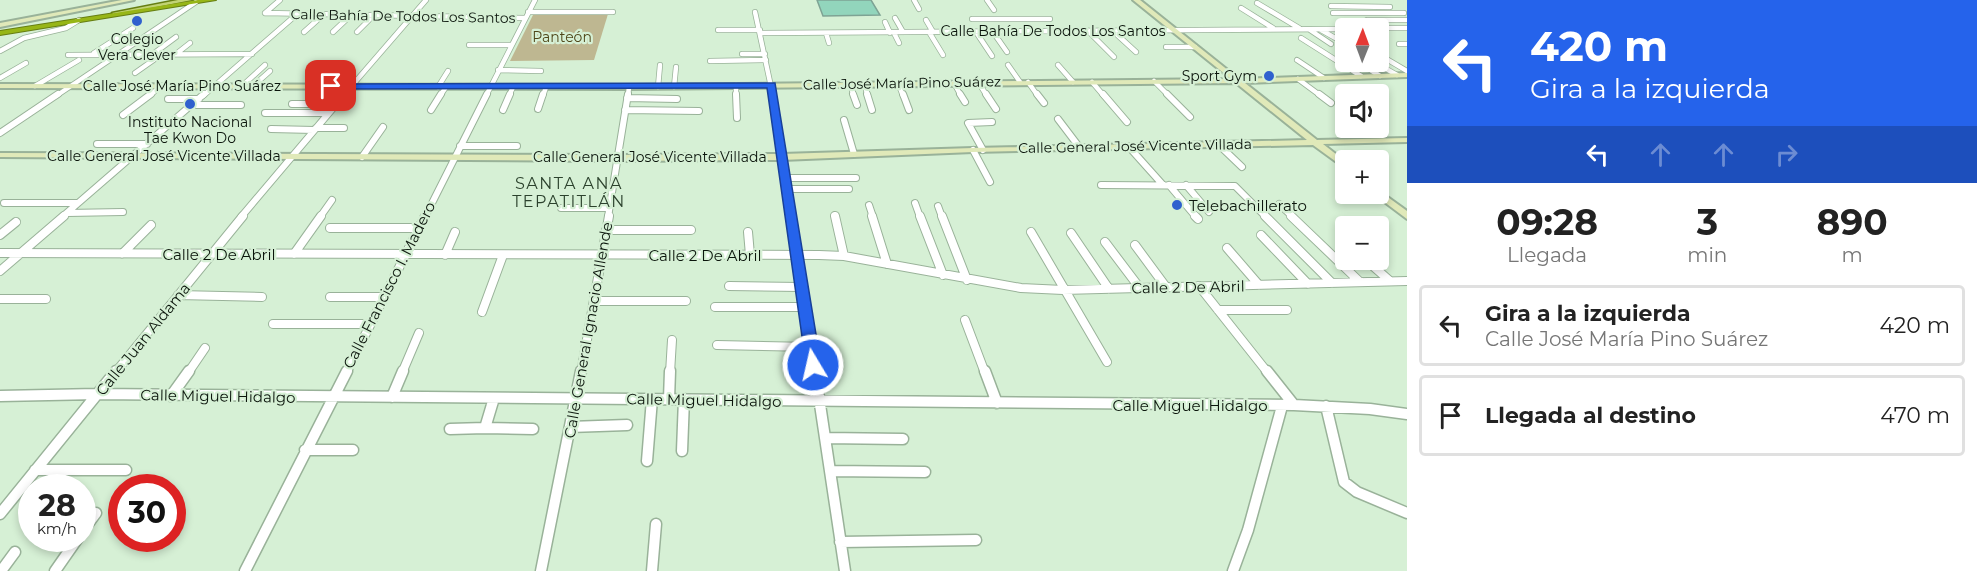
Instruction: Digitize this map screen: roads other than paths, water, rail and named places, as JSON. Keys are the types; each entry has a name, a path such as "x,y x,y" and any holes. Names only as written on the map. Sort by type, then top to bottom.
{"highway":[{"path":"0,27 97,11 130,3 169,0"},
{"path":"0,33 80,15 115,13 212,0"},
{"path":"56,16 97,11"}],"main road":[{"path":"80,15 119,0"},
{"path":"0,27 56,16 80,15 130,3 159,0"},
{"path":"1136,0 1335,159"},
{"name":"Calle José María Pino Suárez","path":"0,86 675,87 954,82 1238,81 1407,73"},
{"name":"Calle General José Vicente Villada","path":"0,155 455,158 782,157 973,150 1407,140"},
{"path":"1389,202 1407,216"}],"street":[{"name":"Calle Bahía De Todos Los Santos","path":"280,0 265,13 411,16 613,12"},
{"name":"Calle Juan Aldama","path":"0,514 291,156 426,0"},
{"name":"Calle Francisco I. Madero","path":"245,571 535,0"},
{"path":"914,0 919,9"},
{"path":"987,0 994,10"},
{"path":"1377,0 1405,14"},
{"path":"0,134 120,54 193,1"},
{"path":"1257,3 1300,29"},
{"path":"1331,6 1390,7"},
{"path":"1241,8 1274,29"},
{"path":"1342,10 1397,10"},
{"path":"755,12 771,85 786,178 844,571"},
{"path":"1333,13 1405,14"},
{"path":"0,51 24,38 62,29 80,15"},
{"path":"0,271 296,15"},
{"path":"304,32 323,15"},
{"path":"333,33 351,15"},
{"path":"357,32 373,16"},
{"path":"895,18 903,32"},
{"path":"972,19 1050,19"},
{"path":"1038,19 1049,31"},
{"path":"926,20 943,55"},
{"path":"1389,20 1407,20"},
{"path":"885,22 899,43"},
{"path":"93,54 133,28"},
{"name":"Calle Bahía De Todos Los Santos","path":"718,28 826,33 1335,28"},
{"name":"Calle Bahía De Todos Los Santos","path":"1389,28 1407,28"},
{"path":"1309,29 1331,44"},
{"path":"1320,29 1335,38"},
{"path":"1088,31 1114,57"},
{"path":"1113,31 1136,52"},
{"path":"976,32 992,56"},
{"path":"993,32 1007,52"},
{"path":"826,33 829,43"},
{"path":"153,54 176,37"},
{"path":"1301,38 1361,76"},
{"path":"176,54 190,43"},
{"path":"1399,44 1407,44"},
{"path":"469,45 511,45"},
{"path":"1166,47 1196,47"},
{"path":"135,73 162,54"},
{"path":"68,55 252,54"},
{"path":"742,54 765,57"},
{"path":"710,61 765,57"},
{"path":"35,86 79,60"},
{"path":"1297,60 1324,78"},
{"path":"1389,61 1407,73"},
{"path":"0,78 26,63"},
{"path":"241,87 265,65"},
{"path":"658,87 660,65"},
{"path":"1008,65 1044,103"},
{"path":"1058,65 1072,82"},
{"path":"675,87 676,68"},
{"path":"498,70 541,70"},
{"path":"1389,70 1397,75"},
{"path":"252,87 270,71"},
{"path":"431,110 448,72"},
{"path":"1374,72 1380,76"},
{"path":"1298,79 1331,103"},
{"path":"1154,81 1190,117"},
{"path":"954,82 965,102"},
{"path":"978,82 996,109"},
{"path":"1092,82 1127,122"},
{"path":"898,83 909,110"},
{"path":"850,84 857,105"},
{"path":"864,84 872,110"},
{"path":"736,86 737,118"},
{"path":"123,115 160,87"},
{"path":"503,110 513,87"},
{"path":"538,109 546,87"},
{"name":"Calle General Ignacio Allende","path":"541,571 595,301 629,87"},
{"path":"627,98 677,99"},
{"path":"168,99 200,99"},
{"path":"292,104 336,104"},
{"path":"190,107 241,105"},
{"path":"190,107 218,109"},
{"path":"625,110 699,111"},
{"path":"265,113 328,113"},
{"path":"1058,119 1080,148"},
{"path":"844,120 854,154"},
{"path":"983,150 968,123 992,122"},
{"path":"362,157 383,127"},
{"path":"271,129 344,128"},
{"path":"97,144 147,144"},
{"path":"1219,145 1242,167"},
{"path":"460,146 517,146"},
{"path":"1129,147 1198,219"},
{"path":"973,150 990,182"},
{"path":"786,178 856,178"},
{"path":"1101,185 1236,187 1332,283"},
{"path":"1186,185 1209,212"},
{"path":"787,189 849,189"},
{"path":"294,254 332,200"},
{"path":"4,203 78,203"},
{"path":"915,203 943,275"},
{"path":"1279,204 1360,282"},
{"path":"869,205 887,264"},
{"path":"938,206 967,280"},
{"path":"561,208 609,208"},
{"path":"67,213 123,212"},
{"path":"836,216 844,256"},
{"path":"0,234 16,222"},
{"path":"122,254 151,225"},
{"path":"330,228 418,228"},
{"path":"606,230 691,230"},
{"path":"445,255 455,232"},
{"path":"748,232 750,255"},
{"path":"1031,232 1107,362"},
{"path":"1071,233 1109,288"},
{"path":"1261,235 1308,284"},
{"path":"1105,242 1139,287"},
{"path":"1135,245 1166,287"},
{"path":"1227,248 1259,285"},
{"name":"Calle 2 De Abril","path":"0,253 844,256 967,280 1021,288 1063,290 1407,281"},
{"path":"482,312 504,255"},
{"path":"1377,270 1390,281"},
{"path":"729,286 801,287"},
{"path":"1199,286 1294,405"},
{"path":"178,295 262,297"},
{"path":"330,297 384,297"},
{"path":"0,299 46,299"},
{"path":"595,301 686,301"},
{"path":"715,307 804,307"},
{"path":"1218,310 1287,310"},
{"path":"965,320 997,404"},
{"path":"273,324 370,324"},
{"path":"392,397 419,333"},
{"path":"669,399 672,340"},
{"path":"717,345 811,347"},
{"path":"171,396 205,348"},
{"name":"Calle Miguel Hidalgo","path":"0,396 97,394 1294,405 1407,414"},
{"path":"485,428 494,398"},
{"path":"647,461 652,399"},
{"path":"682,451 684,399"},
{"path":"1233,571 1248,530 1282,405"},
{"path":"1326,406 1344,482 1357,492 1407,513"},
{"path":"570,427 627,425"},
{"path":"450,429 533,429"},
{"path":"825,438 903,439"},
{"path":"305,450 353,450"},
{"path":"35,470 126,470"},
{"path":"830,471 925,472"},
{"path":"652,571 656,524"},
{"path":"840,542 976,540"},
{"path":"1,571 15,552"},
{"path":"55,571 68,552"}],"place":[{"name":"Colegio Vera Clever","path":"137,21"},
{"name":"Sport Gym","path":"1269,76"},
{"name":"Instituto Nacional Tae Kwon Do","path":"190,104"},
{"name":"Telebachillerato","path":"1177,205"}],"district":[{"name":"SANTA ANA TEPATITLÁN","path":"569,192"}],"park label":[{"name":"Panteón","path":"562,37"}]}
